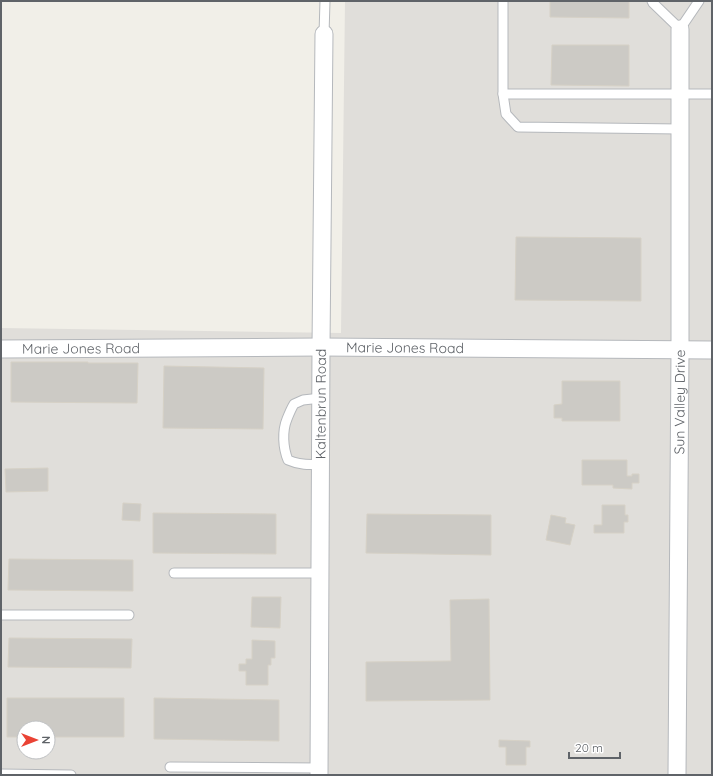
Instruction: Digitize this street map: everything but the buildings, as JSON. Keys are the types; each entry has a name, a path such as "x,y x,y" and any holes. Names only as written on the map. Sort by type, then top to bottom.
{"street":[{"name":"Sun Valley Drive","path":"677,775 680,351 680,28"},
{"name":"Kaltenbrun Road","path":"319,771 324,34"},
{"name":"Marie Jones Road","path":"1,349 321,347 680,351 712,350"}],"lane":[{"path":"324,34 325,1"},
{"path":"503,1 504,94 506,114 518,127 680,129"},
{"path":"652,1 680,28 700,1"},
{"path":"504,94 712,94"},
{"path":"321,398 302,400 294,404 286,420 284,441 285,452 288,460 306,465 321,464"},
{"path":"174,573 320,573"},
{"path":"1,615 129,615"},
{"path":"170,767 319,771"},
{"path":"1,774 71,775"}],"shaded area":[{"path":"345,1 712,1 712,775 1,775 1,328 341,333"}]}
